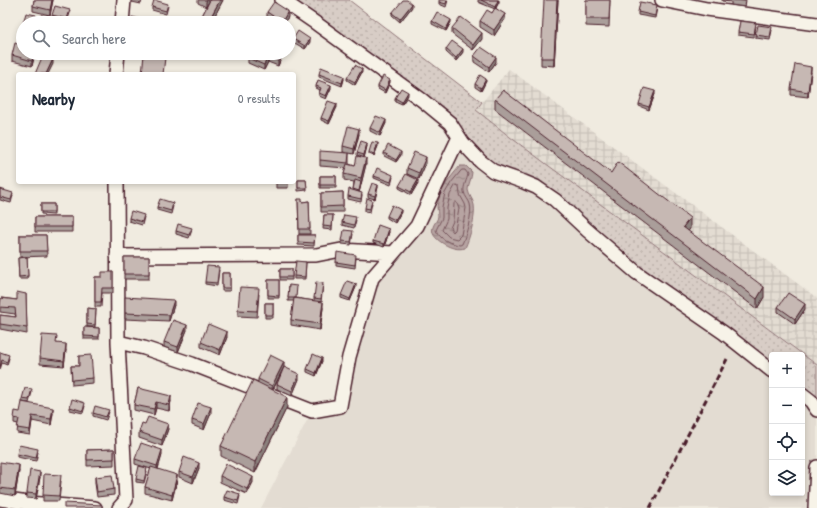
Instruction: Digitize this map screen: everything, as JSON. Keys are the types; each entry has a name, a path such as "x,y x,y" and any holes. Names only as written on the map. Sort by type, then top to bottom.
{"street":[{"path":"123,16 124,0"},
{"path":"282,0 422,100 450,123 459,137 480,161 492,171 536,187 555,200 637,273 724,333 769,369"},
{"path":"662,0 707,9 817,24"},
{"path":"116,72 117,60"},
{"path":"118,342 144,348 192,364 312,411 340,406 349,357 372,278 417,226 459,137"},
{"path":"117,184 118,342 126,500 119,508"},
{"path":"117,256 316,255 341,250 393,254"},
{"path":"805,396 812,401 817,410"},
{"path":"814,508 817,467"},
{"path":"0,499 28,504 95,508"}],"shaded area":[{"path":"282,0 349,0 482,102 476,110 510,137 799,352 769,352 769,369 701,318 555,200 493,171 450,123"},
{"path":"509,69 817,298 817,365 805,356 805,352 799,352 510,137 476,110"},
{"path":"459,137 524,182 769,369 769,496 805,496 805,397 817,410 815,508 261,508 312,411 340,405 372,278 417,226"},
{"path":"805,356 817,365 817,410 805,397"}],"water":[{"path":"460,166 466,166 472,172 468,190 473,203 474,215 465,248 460,249 452,248 442,243 432,230 438,217 437,207 440,195 452,175"}],"building":[{"path":"34,0 52,0 50,10 33,6"},
{"path":"154,0 168,4 166,11 152,7"},
{"path":"210,0 220,0 211,16 202,16"},
{"path":"403,0 407,0 412,4 400,19 392,13"},
{"path":"439,0 447,0 446,4 439,2"},
{"path":"481,0 498,0 495,7"},
{"path":"544,0 557,0 554,58 541,58"},
{"path":"586,0 610,0 609,19 586,19"},
{"path":"274,2 288,11 285,16 273,16 267,12"},
{"path":"640,2 657,5 655,16 638,12"},
{"path":"55,6 70,10 68,16 52,15"},
{"path":"495,8 505,14 494,30 480,21 487,10 492,13"},
{"path":"437,12 451,20 446,29 432,21"},
{"path":"26,13 36,15 36,16 25,16"},
{"path":"461,17 482,33 473,45 452,28"},
{"path":"740,21 756,23 754,34 738,32"},
{"path":"758,25 772,27 770,37 756,35"},
{"path":"298,31 310,39 305,46 296,41 296,34"},
{"path":"452,41 463,49 456,58 446,49"},
{"path":"15,43 16,43 16,56 12,55"},
{"path":"481,47 496,57 489,67 474,56"},
{"path":"41,60 53,60 47,72 36,72"},
{"path":"143,60 165,60 163,72 142,72"},
{"path":"253,60 266,60 264,65"},
{"path":"795,64 811,67 808,92 791,89"},
{"path":"355,65 362,69 355,82 347,78"},
{"path":"321,67 344,76 342,83 319,74"},
{"path":"480,75 486,79 481,88 475,84"},
{"path":"383,76 390,80 385,90 378,86"},
{"path":"318,80 331,85 326,96 319,93 321,88 316,86"},
{"path":"401,88 408,92 402,102 395,98"},
{"path":"644,88 655,91 649,107 639,104"},
{"path":"503,90 611,173 618,162 690,218 683,227 764,287 757,299 495,99"},
{"path":"328,101 337,104 329,121 321,118"},
{"path":"376,116 386,120 380,133 370,128"},
{"path":"348,126 359,129 354,149 343,146"},
{"path":"361,141 367,143 364,155 357,153"},
{"path":"372,142 378,143 374,154 369,152"},
{"path":"388,145 401,152 396,160 384,153"},
{"path":"320,151 349,153 348,163 320,160"},
{"path":"414,152 426,157 419,173 407,168"},
{"path":"357,156 366,158 361,178 344,174 347,164 355,166"},
{"path":"377,168 393,175 391,182 374,176"},
{"path":"406,174 418,180 411,192 399,186"},
{"path":"320,176 336,176 336,185 320,185"},
{"path":"298,180 306,180 307,188 298,188"},
{"path":"355,180 361,182 359,191 353,189"},
{"path":"372,183 378,185 375,196 368,194"},
{"path":"0,189 13,193 11,200 0,197"},
{"path":"349,189 362,193 361,199 348,196"},
{"path":"343,192 343,206 321,207 321,193"},
{"path":"367,198 372,200 370,209 365,208"},
{"path":"160,199 173,203 171,211 157,207"},
{"path":"298,199 302,199 302,202 309,201 310,229 299,229"},
{"path":"41,204 54,204 54,212 41,212"},
{"path":"392,205 401,210 395,220 387,216"},
{"path":"131,211 144,215 142,222 129,218"},
{"path":"324,215 333,215 332,227 323,226"},
{"path":"344,215 356,217 354,225 342,222"},
{"path":"35,217 72,217 72,227 35,227"},
{"path":"178,224 192,228 189,235 176,231"},
{"path":"378,225 389,229 384,244 373,241"},
{"path":"344,230 353,231 351,242 342,241"},
{"path":"20,235 46,235 47,251 20,251"},
{"path":"298,235 315,235 314,243 298,242"},
{"path":"337,252 356,255 355,265 336,262"},
{"path":"27,257 28,276 19,277 18,258"},
{"path":"124,257 149,257 149,274 124,274"},
{"path":"296,261 306,262 305,277 294,276"},
{"path":"207,266 219,267 217,283 205,282"},
{"path":"280,269 292,269 292,277 280,277"},
{"path":"102,272 113,272 113,288 102,288 101,302 95,302 95,277 102,277"},
{"path":"222,273 230,273 230,288 222,288"},
{"path":"268,280 279,280 279,296 268,295"},
{"path":"347,281 356,284 350,299 341,295"},
{"path":"316,282 323,283 321,299 314,298"},
{"path":"289,285 297,286 296,298 288,298"},
{"path":"240,287 259,288 257,311 238,310"},
{"path":"17,292 26,294 27,328 0,324 0,315 16,317 15,308 0,307 1,298 17,300"},
{"path":"788,293 805,304 795,319 778,307"},
{"path":"125,297 174,300 169,315 125,313"},
{"path":"294,298 323,302 320,324 291,320"},
{"path":"265,303 273,303 273,315 265,315"},
{"path":"87,308 96,309 95,325 87,324"},
{"path":"173,320 187,325 178,347 164,342"},
{"path":"208,324 227,332 220,350 201,342"},
{"path":"84,327 99,328 99,337 84,336"},
{"path":"42,335 57,336 56,343 66,344 64,361 40,358"},
{"path":"0,352 9,355 7,362 2,360 0,367"},
{"path":"313,354 322,358 316,373 307,369"},
{"path":"91,355 93,378 72,380 71,366 79,366 79,356"},
{"path":"270,355 284,362 272,386 258,379"},
{"path":"284,367 299,374 292,391 277,384"},
{"path":"253,380 287,397 255,462 221,446"},
{"path":"25,388 32,389 29,400 22,399"},
{"path":"138,388 171,396 169,405 156,402 154,409 134,405"},
{"path":"72,399 85,403 83,411 70,407"},
{"path":"22,402 53,408 51,419 32,416 30,430 17,428 19,419 14,418 15,411 20,412"},
{"path":"198,403 211,407 204,424 192,420"},
{"path":"95,406 109,410 106,417 93,413"},
{"path":"148,417 168,424 162,440 139,432 142,423 145,424"},
{"path":"141,443 162,450 157,466 135,459"},
{"path":"19,445 38,449 36,458 17,454"},
{"path":"114,449 114,459 87,460 87,450"},
{"path":"184,457 199,463 193,477 179,472"},
{"path":"0,462 19,465 15,490 0,488"},
{"path":"226,464 253,477 247,489 220,476"},
{"path":"139,466 147,468 144,481 136,479"},
{"path":"151,467 177,475 172,495 145,487"},
{"path":"30,470 40,472 36,494 27,493"},
{"path":"44,474 61,475 59,496 43,495"},
{"path":"112,475 114,489 97,492 95,477"},
{"path":"227,490 240,494 238,501 224,497"},
{"path":"64,503 102,505 102,508 64,508"}],"railway":[{"path":"650,508 727,359"}]}
